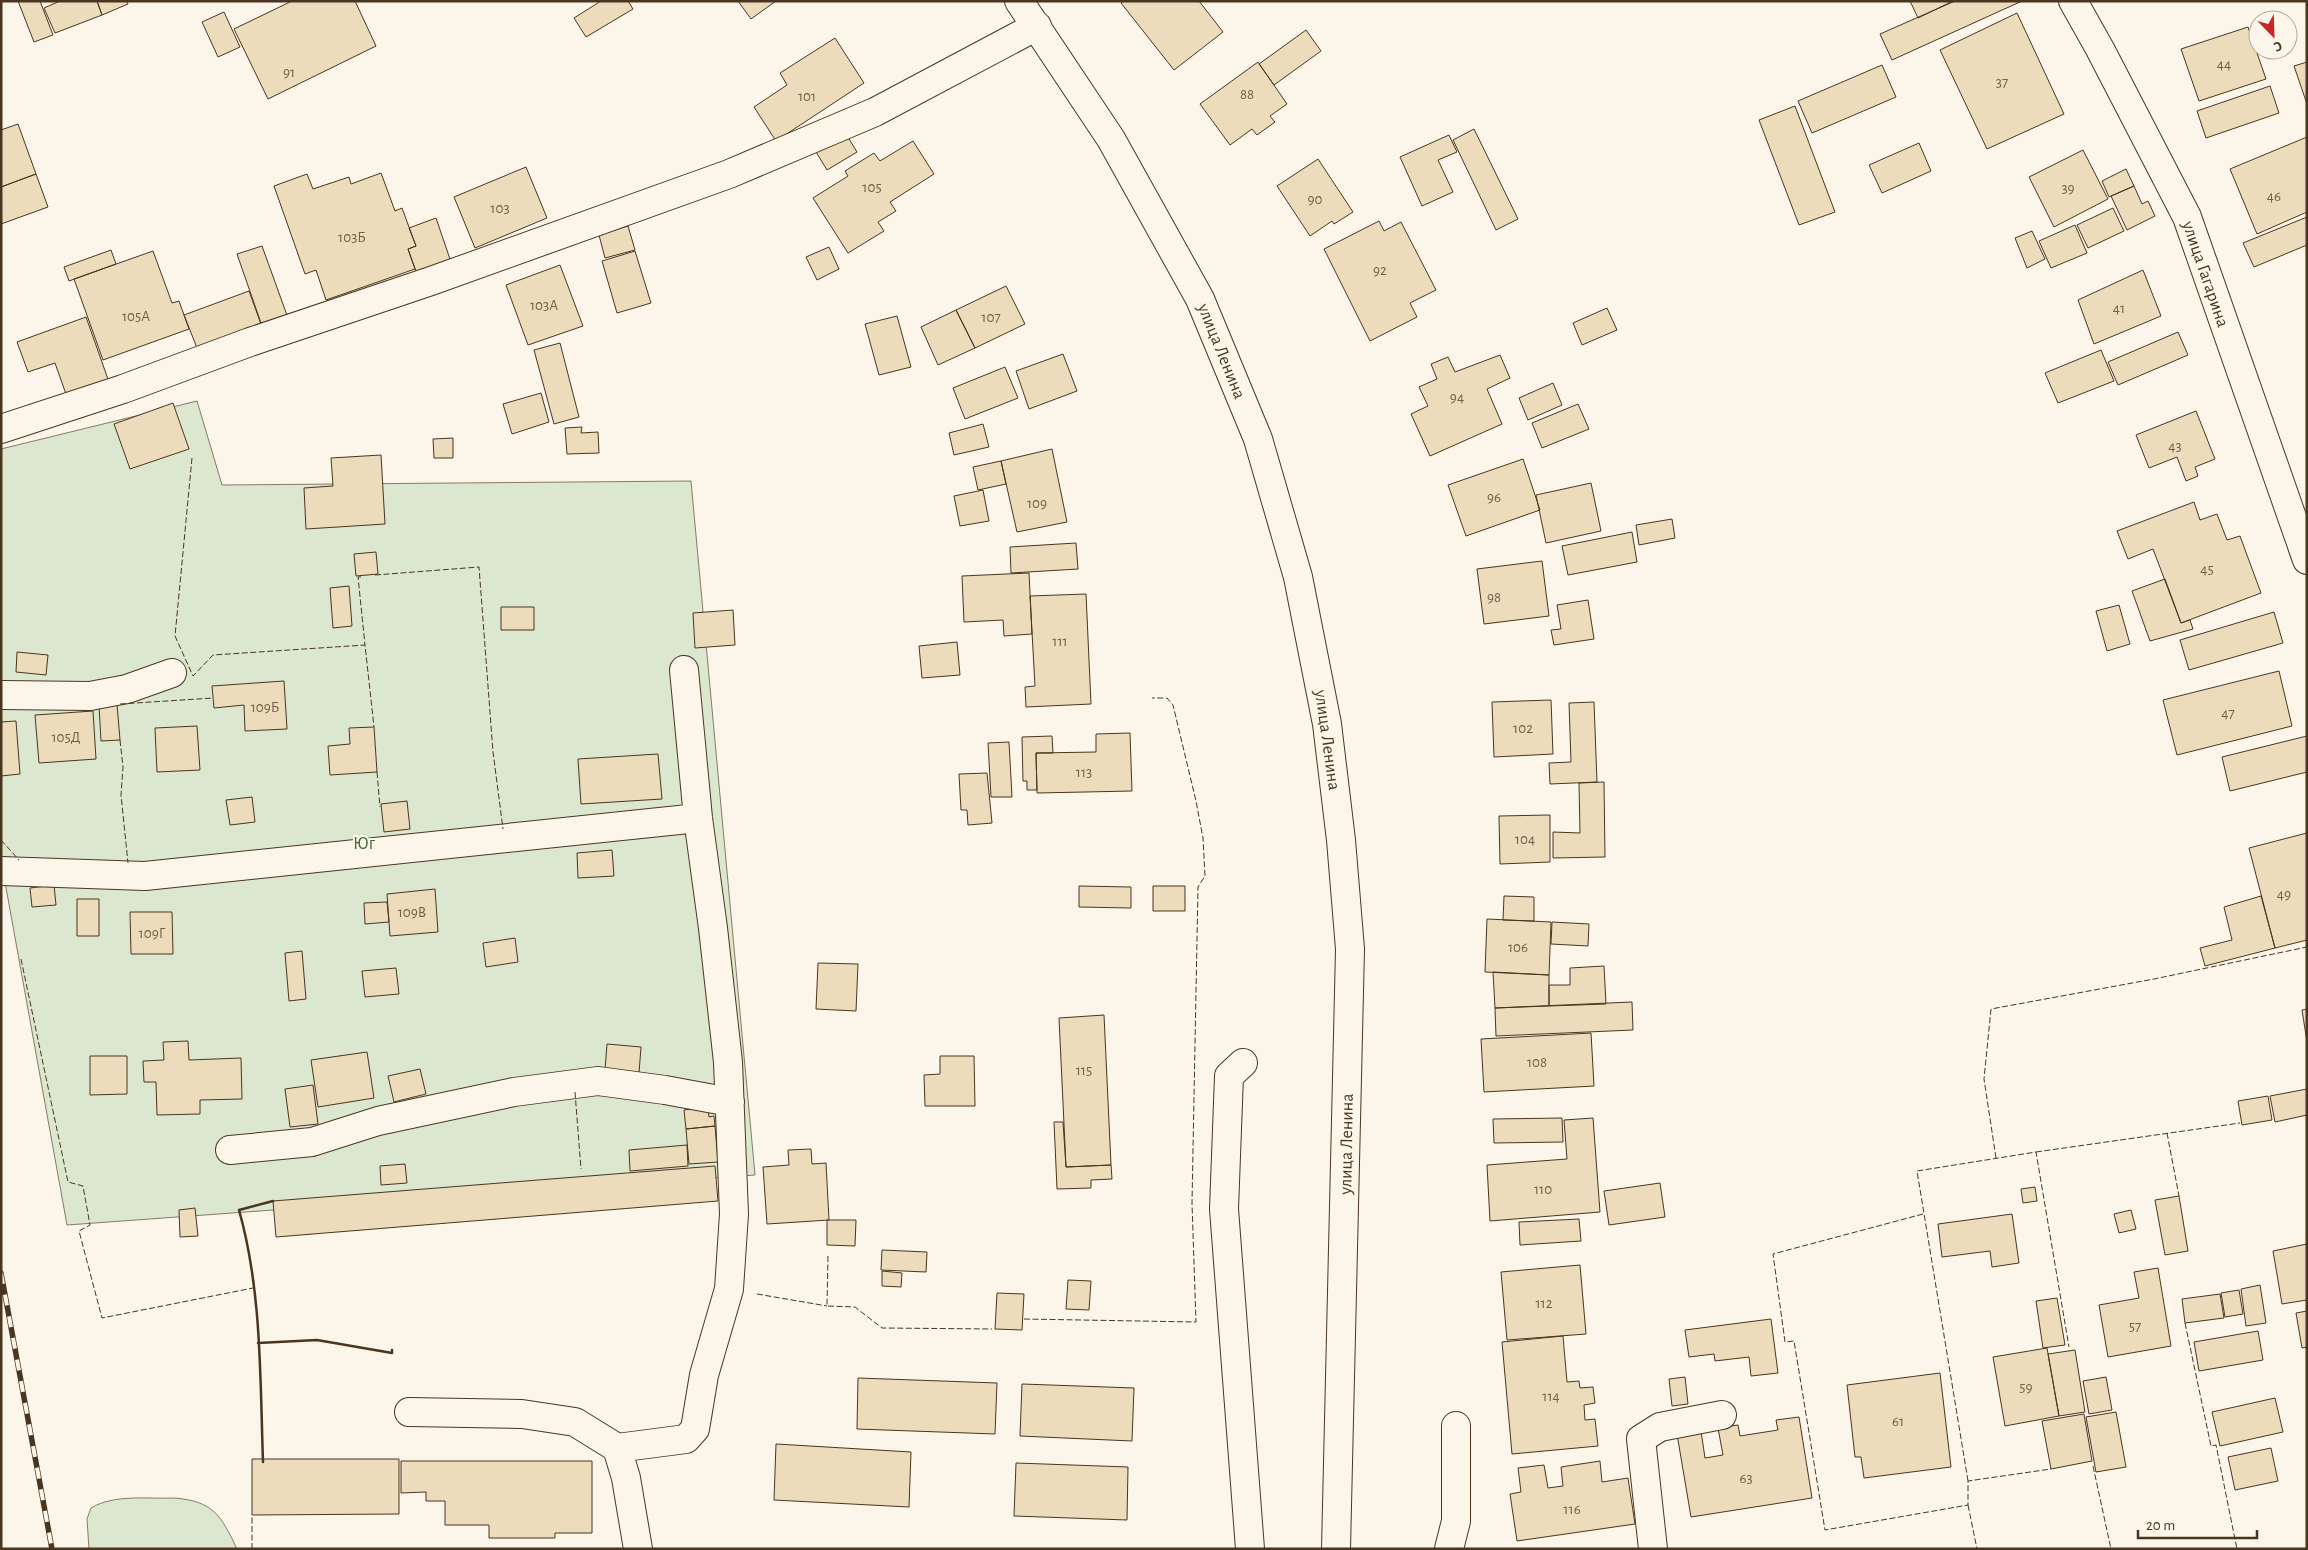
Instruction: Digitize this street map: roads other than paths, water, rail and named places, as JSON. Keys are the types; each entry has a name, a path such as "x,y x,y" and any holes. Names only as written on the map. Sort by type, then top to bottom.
{"street":[{"name":"улица Ленина","path":"1019,1 1111,139 1200,298 1258,439 1298,577 1327,724 1341,840 1350,949 1336,1549"},
{"name":"улица Гагарина","path":"2073,1 2187,217 2307,560"},
{"path":"1,429 123,390 250,342 431,281 729,174 875,112 1037,26"},
{"path":"409,1412 522,1414 575,1422 617,1448 686,1439 695,1430 704,1374 729,1289 734,1214 730,1102 713,928 698,818 684,670"},
{"path":"1,695 90,696 127,689 172,673"},
{"path":"1,871 145,876 698,818"},
{"path":"1243,1064 1229,1076 1224,1209 1250,1549"},
{"path":"230,1150 312,1142 378,1121 514,1092 598,1081 665,1090 730,1102"},
{"path":"1653,1549 1642,1439 1660,1427 1722,1414"},
{"path":"1449,1549 1456,1522 1456,1426"},
{"path":"617,1448 626,1478 638,1549"}],"railway":[{"path":"1,1273 52,1549"}],"park label":[{"name":"Юг","path":"364,843"}]}
